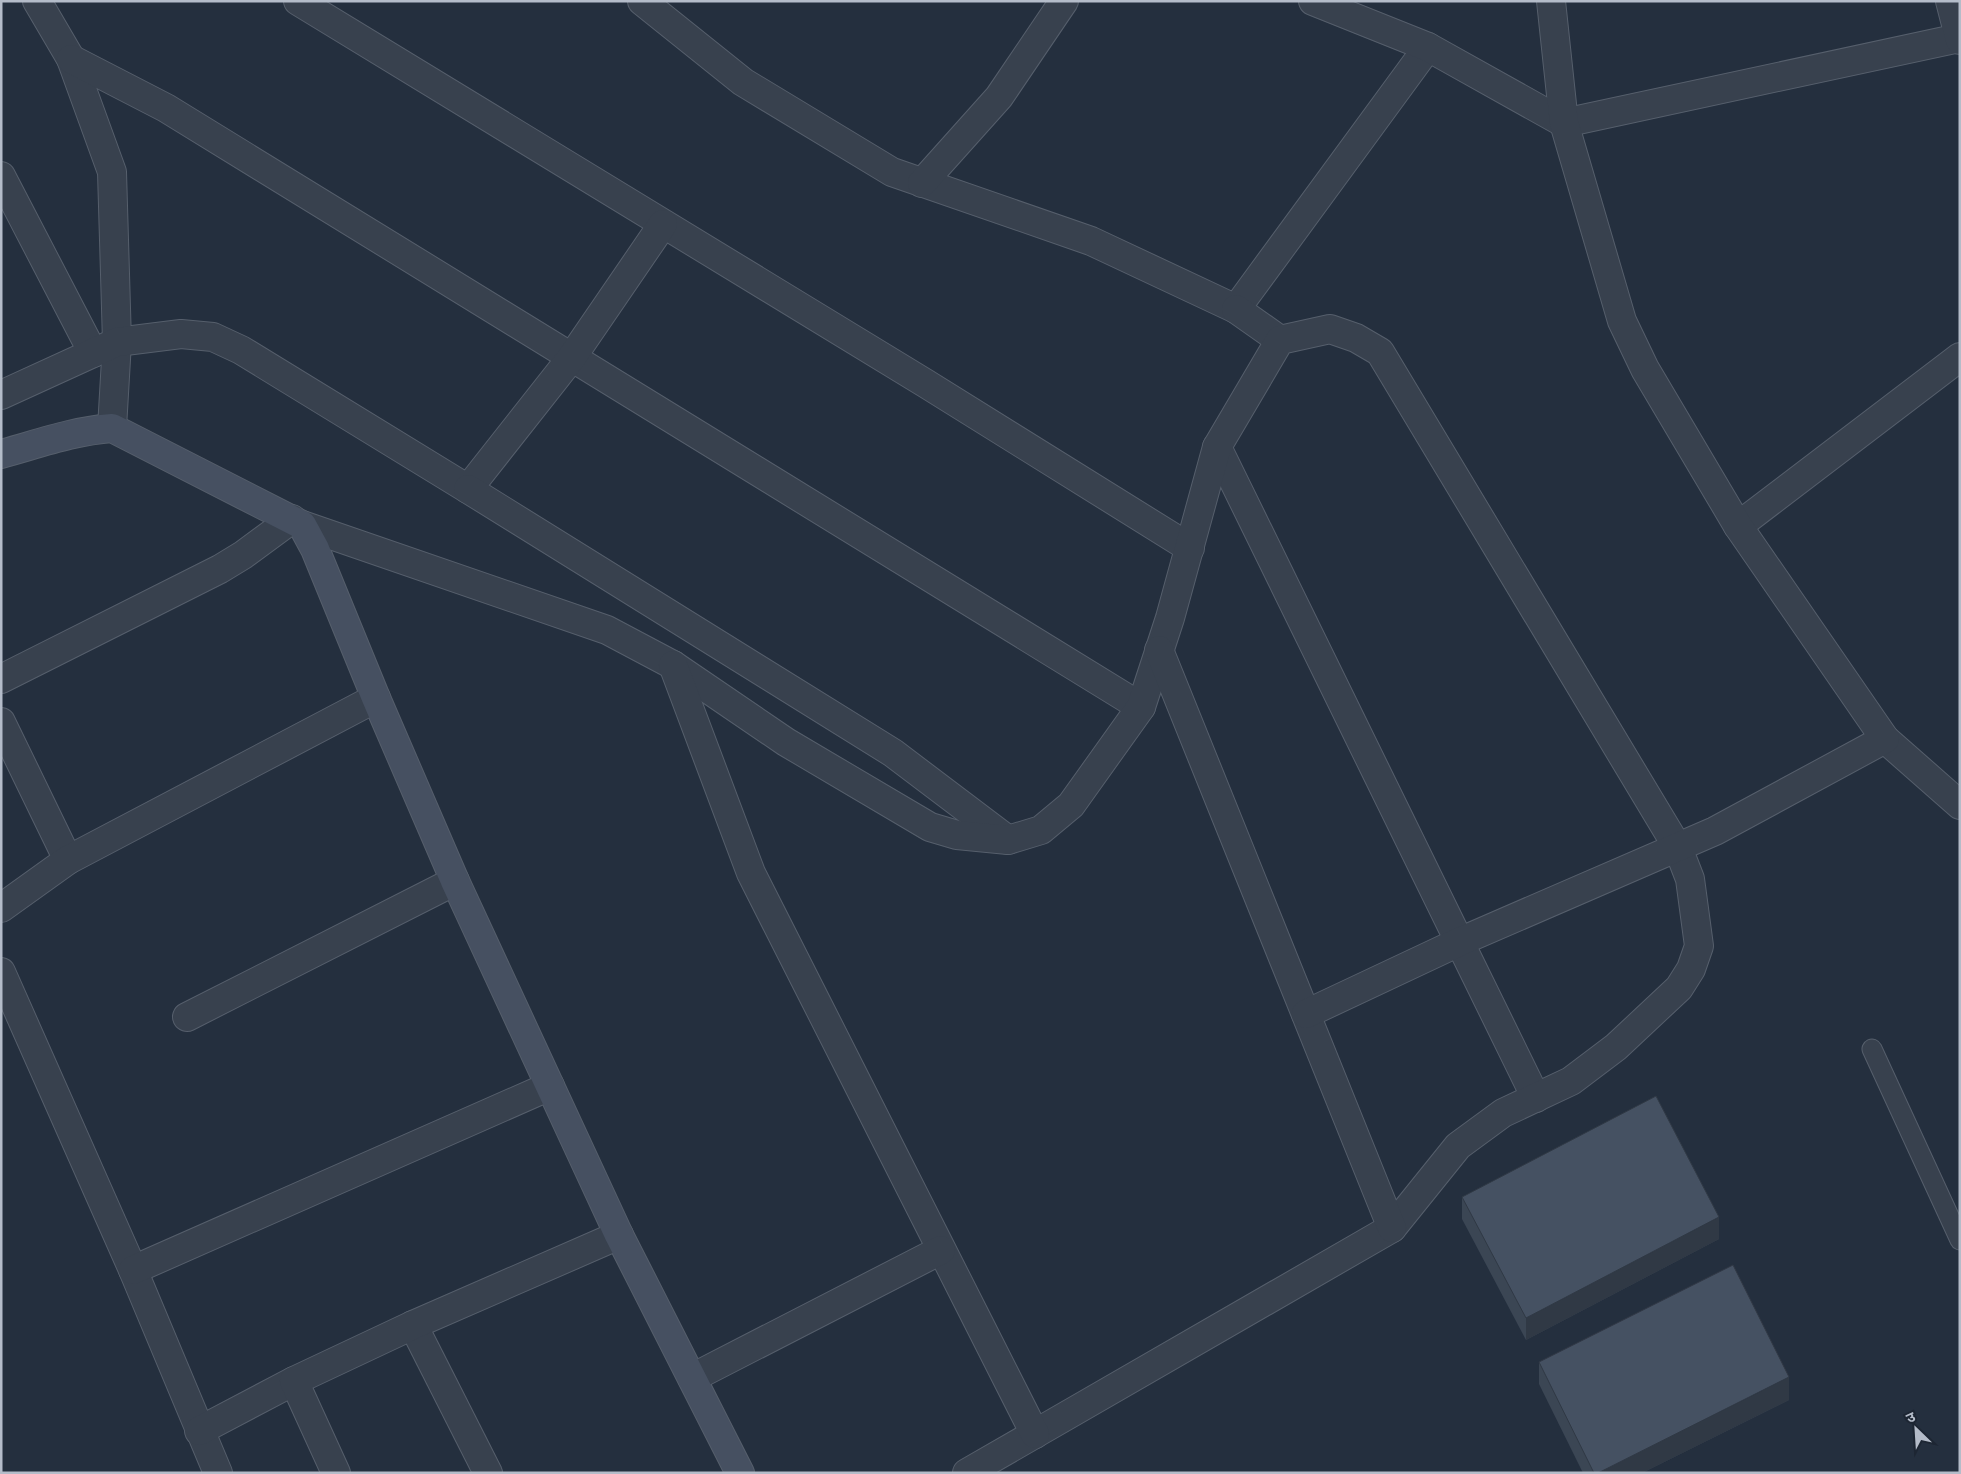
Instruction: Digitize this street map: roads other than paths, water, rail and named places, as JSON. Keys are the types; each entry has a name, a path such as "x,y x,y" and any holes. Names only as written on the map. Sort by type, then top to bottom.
{"street":[{"path":"37,1 71,59 112,172 105,347 112,428"},
{"path":"298,1 926,384 1190,548"},
{"path":"642,1 743,82 892,172 1092,241 1236,309 1280,340 1330,330 1356,338 1380,352 1678,848 1690,879 1699,946 1692,969 1678,988 1616,1047 1571,1081 1503,1113 1458,1146 1392,1228 967,1473"},
{"path":"922,183 999,97 1064,1"},
{"path":"1313,1 1428,47 1564,123 1960,39 1950,1"},
{"path":"1551,1 1564,123 1622,321 1645,369 1738,526 1885,739 1960,805"},
{"path":"1236,309 1428,47"},
{"path":"71,59 166,108 1141,707"},
{"path":"1,176 105,347"},
{"path":"468,489 572,357 663,224"},
{"path":"1,395 105,347 181,334 213,337 241,350 893,753 1008,840"},
{"path":"1,454 51,438 87,430 112,428 297,522 607,630 672,666 786,742 930,827 957,835 1008,840 1041,830 1071,805 1141,707 1190,548 1217,447 1280,340"},
{"path":"1738,526 1960,357"},
{"path":"1217,447 1536,1098"},
{"path":"1,679 220,569 297,522"},
{"path":"297,522 315,548 376,698 455,881 619,1235 740,1473"},
{"path":"1159,650 1392,1228"},
{"path":"672,666 751,873 1035,1434"},
{"path":"1,908 68,860 376,698"},
{"path":"1,722 68,860"},
{"path":"1306,1014 1459,942 1715,831 1885,739"},
{"path":"187,1017 455,881"},
{"path":"1,972 133,1270 200,1431 212,1471"},
{"path":"133,1270 550,1086"},
{"path":"200,1431 294,1381 619,1235"},
{"path":"692,1378 941,1250"},
{"path":"413,1326 488,1473"},
{"path":"294,1381 336,1473"}],"lane":[{"path":"1872,1049 1960,1240"}]}
